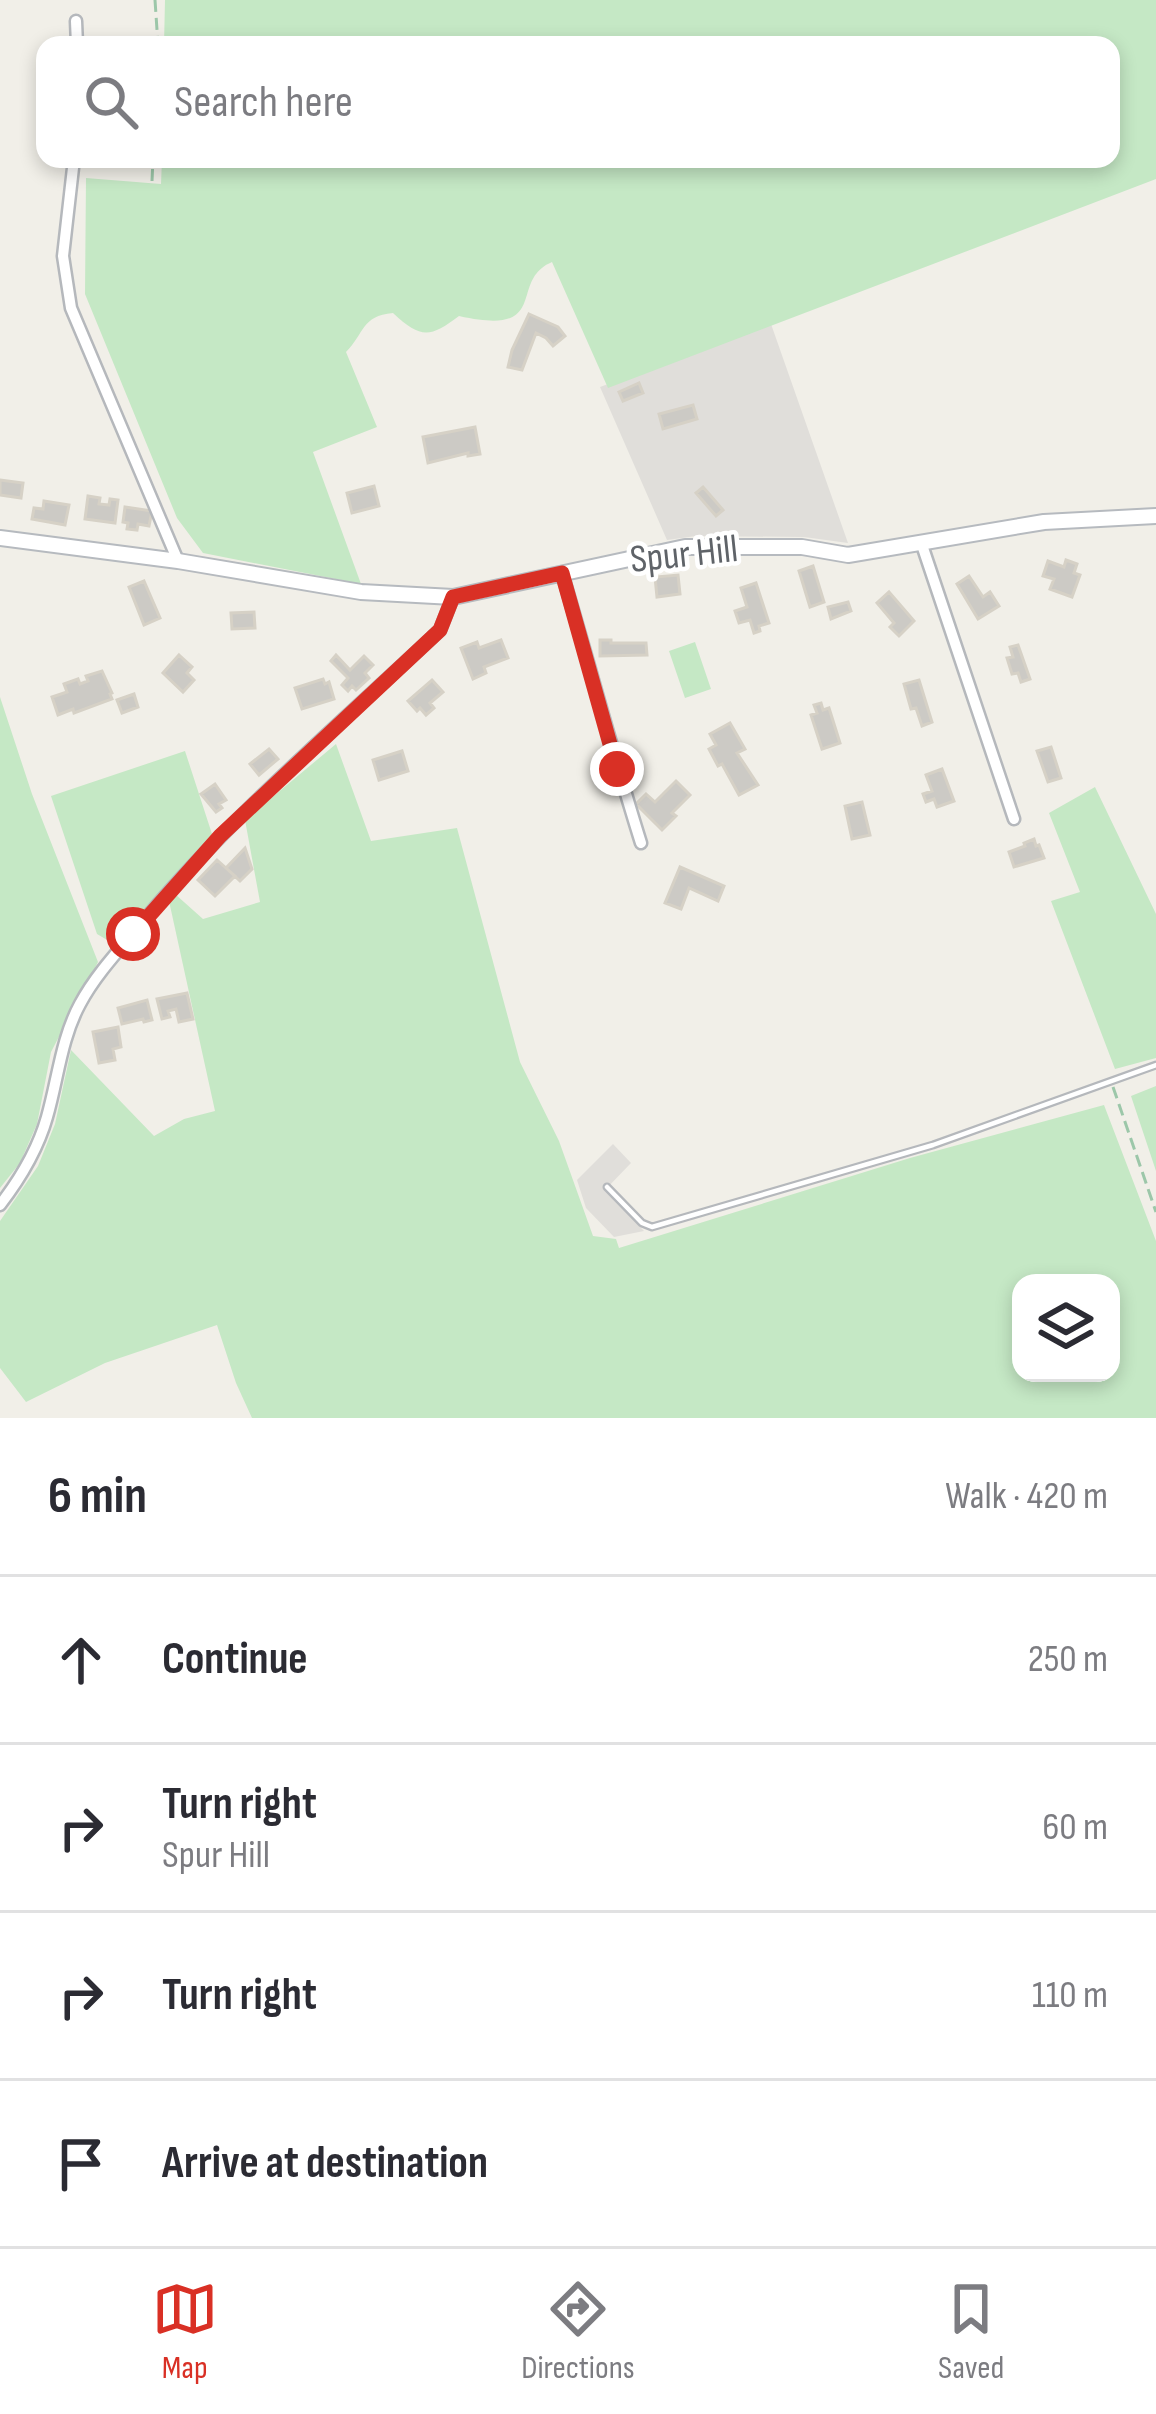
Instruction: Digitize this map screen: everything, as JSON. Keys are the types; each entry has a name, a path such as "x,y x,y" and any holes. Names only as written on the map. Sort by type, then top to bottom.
{"street":[{"path":"76,21 77,36"},
{"path":"73,168 63,256 71,308 178,561"},
{"name":"Spur Hill","path":"0,538 361,592 453,597 695,545 802,548 848,555 1044,522 1156,516"},
{"path":"921,542 1014,819"},
{"path":"562,573 641,843"},
{"path":"0,1205 31,1157 79,1005 100,974 220,836 440,630 453,597"}],"lane":[{"path":"607,1187 652,1227 933,1144 1156,1065"}],"path":[{"path":"155,0 157,36"},
{"path":"152,181 153,168"},
{"path":"1111,1080 1156,1212"}],"shaded area":[{"path":"771,324 848,543 804,537 667,540 600,387"},
{"path":"613,1144 631,1163 605,1190 644,1231 614,1237 586,1208 577,1180"}],"green space":[{"path":"165,0 1156,0 1156,179 608,388 552,262 532,281 518,313 507,319 459,316 426,332 411,328 393,313 375,318 346,352 377,427 313,452 361,584 203,553 177,518 85,294 86,178 161,184 162,168 1120,168 1120,36 164,36"},
{"path":"695,642 711,689 685,698 669,651"},
{"path":"0,697 32,794 98,962 51,1052 37,1124 20,1163 0,1188"},
{"path":"336,744 371,841 457,828 520,1062 559,1141 593,1236 616,1239 619,1248 910,1158 1104,1105 1156,1241 1156,1418 252,1418 217,1325 105,1363 26,1402 0,1368 0,1221 38,1166 55,1124 71,1050 154,1136 184,1119 215,1111 169,901 175,894 203,919 260,902 245,820"},
{"path":"185,751 212,834 114,944 97,934 51,796"},
{"path":"1095,787 1156,914 1156,1058 1115,1069 1051,901 1080,892 1049,813"},
{"path":"1156,1086 1156,1171 1131,1096"}],"building":[{"path":"529,314 558,327 565,336 553,346 536,333 522,370 508,367 512,350"},
{"path":"639,383 643,393 623,401 619,392"},
{"path":"693,405 697,419 663,429 659,414"},
{"path":"475,427 480,454 428,463 423,437"},
{"path":"0,480 23,483 21,498 0,495"},
{"path":"374,486 379,506 352,513 347,493"},
{"path":"703,487 723,510 716,516 696,493"},
{"path":"88,496 100,498 99,504 118,500 115,523 85,519"},
{"path":"44,501 69,505 65,525 32,519 34,508 43,509"},
{"path":"125,507 152,511 149,526 127,529"},
{"path":"1066,560 1077,564 1074,573 1080,575 1072,597 1050,589 1054,579 1043,576 1048,561 1064,567"},
{"path":"813,566 824,602 810,607 799,571"},
{"path":"678,575 680,594 657,597 655,577"},
{"path":"969,576 983,597 990,592 999,606 978,619 957,584"},
{"path":"144,581 160,618 144,625 129,587"},
{"path":"756,583 769,623 754,633 750,620 739,623 735,611 747,607 741,588"},
{"path":"889,592 914,621 899,636 877,603"},
{"path":"848,602 851,611 831,619 828,607"},
{"path":"254,612 255,628 232,629 231,613"},
{"path":"501,640 508,658 484,667 486,673 473,679 461,648"},
{"path":"600,640 646,643 647,655 600,656"},
{"path":"1018,645 1030,679 1021,682 1018,673 1012,674 1007,658 1013,657 1010,647"},
{"path":"179,655 192,667 187,673 194,680 183,692 163,673"},
{"path":"336,655 350,670 364,656 373,665 365,673 369,678 356,690 352,686 348,691 342,685 348,678 331,661"},
{"path":"102,671 112,699 58,715 52,697 67,692 64,684 78,679 80,684 88,681 86,676"},
{"path":"323,679 329,682 334,699 302,709 295,688"},
{"path":"432,680 443,692 430,703 434,708 426,715 408,701"},
{"path":"919,680 932,722 922,726 904,684"},
{"path":"134,694 138,707 122,713 117,700"},
{"path":"821,703 823,710 829,708 840,743 822,749 811,715 817,713 814,705"},
{"path":"730,723 745,749 737,753 758,785 739,795 709,749 716,745 710,734"},
{"path":"1051,747 1061,778 1048,782 1037,751"},
{"path":"269,749 278,759 259,775 250,764"},
{"path":"402,751 408,771 379,780 373,760"},
{"path":"942,769 954,801 937,807 934,799 926,802 923,794 932,791 926,775"},
{"path":"676,781 690,795 662,830 636,804 646,794 655,802"},
{"path":"215,784 226,800 216,812 201,794"},
{"path":"862,802 870,835 852,839 845,806"},
{"path":"1034,839 1044,858 1014,867 1009,852"},
{"path":"245,848 252,869 240,881 226,868"},
{"path":"217,860 235,876 215,896 198,880"},
{"path":"680,867 724,886 718,901 689,888 681,909 665,903"},
{"path":"187,993 193,1019 179,1022 176,1009 162,1019 157,999"},
{"path":"147,1000 152,1020 122,1024 118,1008"},
{"path":"118,1027 121,1047 113,1049 115,1060 99,1063 93,1032"}],"route":[{"path":"133,934 220,836 440,630 453,597 562,573 617,769"}]}
